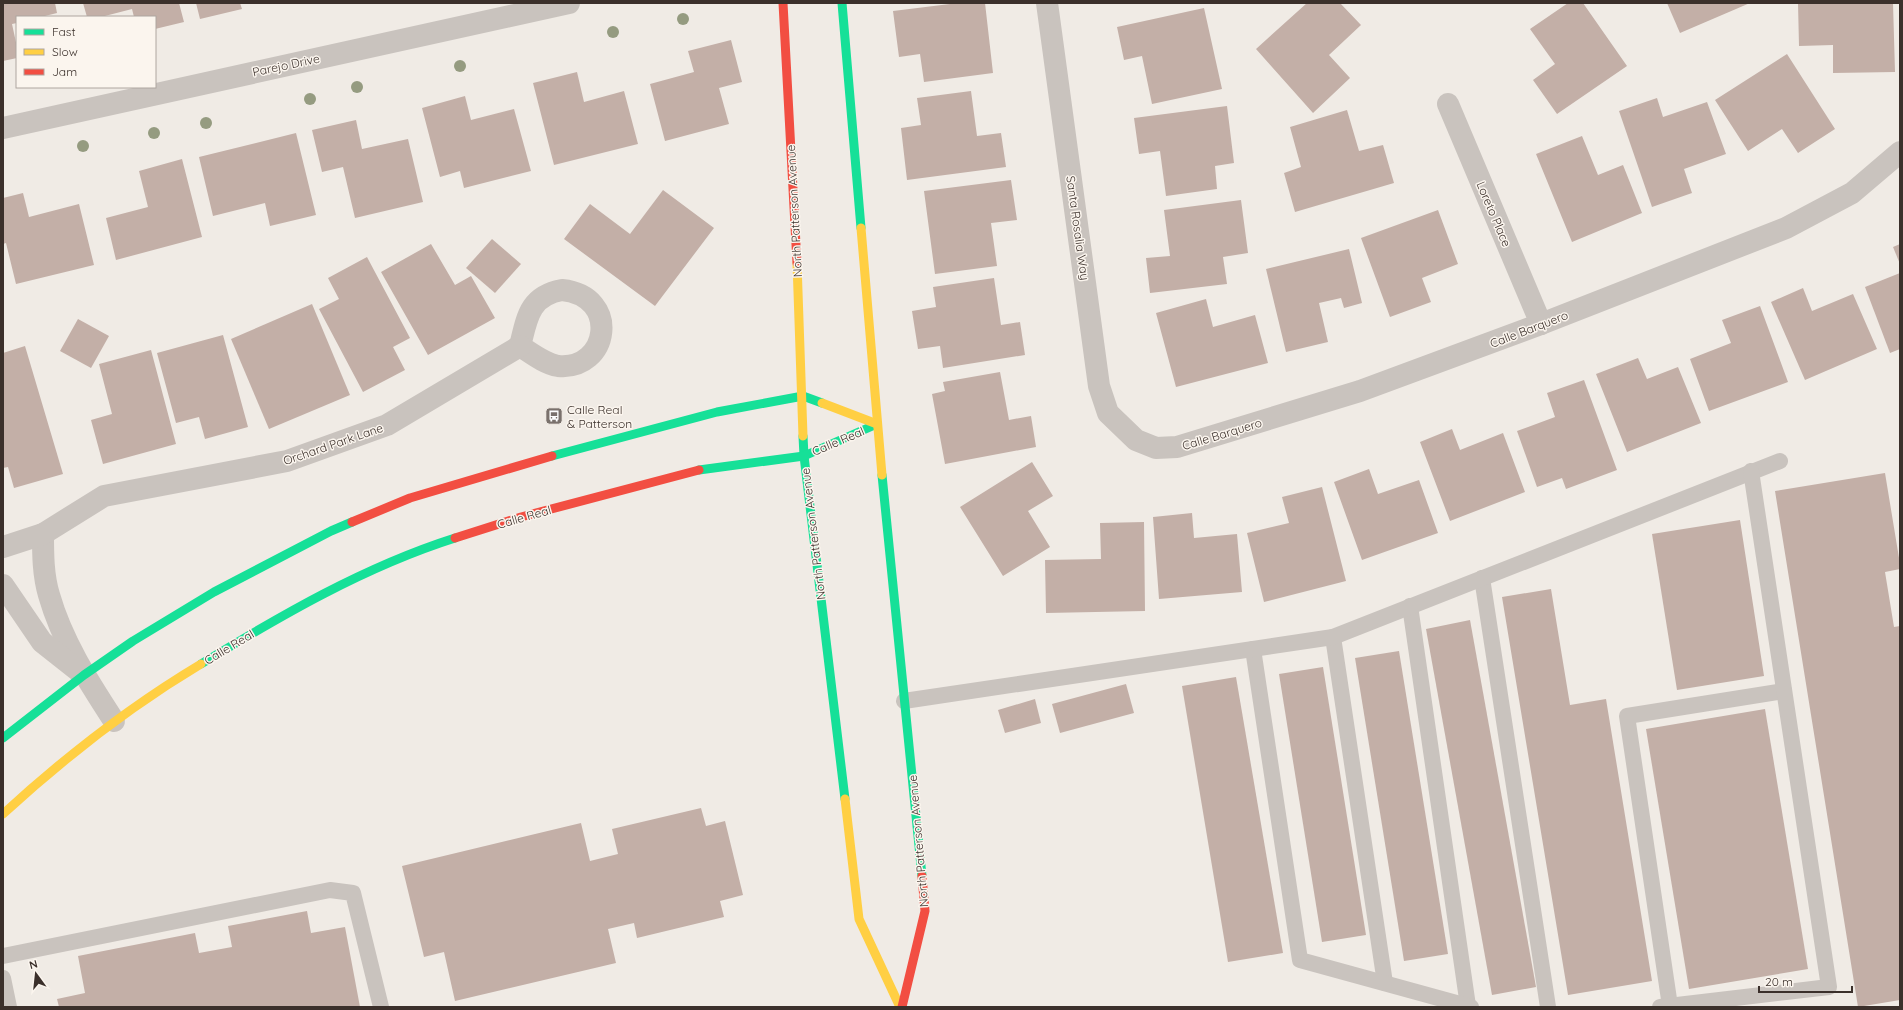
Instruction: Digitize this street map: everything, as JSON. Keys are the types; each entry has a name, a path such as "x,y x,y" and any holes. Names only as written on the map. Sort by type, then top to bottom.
{"main road":[{"name":"North Patterson Avenue","path":"783,3 803,396 804,456 859,919 901,1007"},
{"name":"North Patterson Avenue","path":"842,3 877,424 925,911 901,1007"},
{"name":"Calle Real","path":"803,396 877,424"},
{"path":"3,738 84,675 133,641 214,592 331,530 410,498 494,472 709,414 803,396"},
{"name":"Calle Real","path":"3,814 41,779 114,721 177,678 245,637 355,578 434,545 521,518 702,469 804,456 877,424"}],"street":[{"name":"Parejo Drive","path":"3,128 569,3"},
{"name":"Santa Rosalia Way","path":"1047,3 1099,386 1108,413 1136,440"},
{"name":"Loreto Place","path":"1448,104 1541,324"},
{"name":"Calle Barquero","path":"1136,440 1156,448 1177,447 1360,391 1541,324 1786,228 1852,193 1900,152"},
{"name":"Orchard Park Lane","path":"3,547 43,534 104,496 287,461 387,425 520,346"},
{"path":"43,534 43,566 49,594 64,633 84,675 114,721"},
{"path":"3,586 42,642 84,675"}],"lane":[{"path":"904,701 1333,637 1751,471 1780,461"},
{"path":"1751,471 1829,987 1665,1006 1628,716 1784,691"},
{"path":"1482,578 1548,1007"},
{"path":"1253,649 1300,960 1470,1006 1410,606"},
{"path":"1333,637 1385,983"},
{"path":"3,956 330,890 353,893 381,1007"},
{"path":"3,978 9,1007"}],"building":[{"path":"3,3 55,3 57,13 45,16 16,16 16,23 12,24 16,42 16,58 3,61"},
{"path":"83,3 179,3 184,22 156,29 156,16 134,16 132,9 105,16 87,16"},
{"path":"196,3 240,3 242,9 200,19"},
{"path":"958,3 985,3 993,73 924,82 920,54 899,57 893,11"},
{"path":"1307,3 1340,3 1361,25 1329,55 1350,78 1313,113 1256,49"},
{"path":"1568,3 1583,3 1627,66 1557,114 1533,80 1555,64 1530,29"},
{"path":"1667,3 1750,3 1680,33"},
{"path":"1798,3 1893,3 1895,72 1833,73 1833,45 1799,46"},
{"path":"1204,8 1222,89 1152,104 1142,56 1124,60 1117,27"},
{"path":"731,40 742,82 719,88 729,124 665,141 650,84 694,72 688,51"},
{"path":"1787,54 1835,129 1798,153 1782,129 1748,151 1715,100"},
{"path":"577,72 584,102 624,91 638,144 554,165 533,83"},
{"path":"971,91 977,136 1001,133 1006,167 907,180 901,128 921,125 917,98"},
{"path":"465,96 471,120 514,109 531,171 464,188 460,171 440,177 422,108"},
{"path":"1657,98 1663,117 1707,102 1726,154 1684,169 1692,193 1652,207 1619,111"},
{"path":"1227,106 1234,163 1215,166 1217,189 1166,196 1160,151 1139,154 1134,118"},
{"path":"1347,110 1359,151 1383,145 1394,183 1295,212 1284,173 1301,167 1290,127"},
{"path":"356,120 362,149 408,139 423,202 355,218 343,167 322,172 312,130"},
{"path":"296,133 316,215 270,226 265,203 213,216 199,157"},
{"path":"1582,136 1598,175 1623,165 1642,213 1572,242 1536,154"},
{"path":"182,159 202,237 116,260 106,218 148,207 139,171"},
{"path":"1011,180 1017,220 991,223 997,266 935,274 924,191"},
{"path":"663,190 714,228 655,306 564,239 590,204 630,234"},
{"path":"23,193 29,217 79,204 94,265 16,284 6,243 3,244 3,198"},
{"path":"1241,200 1248,253 1223,257 1227,284 1150,293 1146,258 1170,256 1164,210"},
{"path":"1438,210 1458,264 1422,278 1431,302 1390,317 1361,238"},
{"path":"492,239 521,264 495,293 466,268"},
{"path":"431,244 455,285 471,276 495,318 428,355 381,272"},
{"path":"1900,244 1900,264 1893,247"},
{"path":"1349,249 1362,303 1344,308 1341,298 1319,303 1328,342 1286,352 1266,269"},
{"path":"367,257 410,338 393,347 405,370 363,392 319,309 339,299 328,278"},
{"path":"1900,273 1900,349 1890,353 1865,287"},
{"path":"994,278 1001,325 1020,322 1025,355 943,368 940,346 918,349 912,311 936,307 933,287"},
{"path":"1803,288 1812,311 1853,294 1877,349 1805,380 1771,302"},
{"path":"1206,299 1213,327 1255,315 1268,363 1176,387 1156,313"},
{"path":"312,304 350,395 269,429 231,339"},
{"path":"1760,306 1788,382 1709,411 1690,359 1731,343 1722,320"},
{"path":"78,319 109,336 91,368 60,351"},
{"path":"223,335 248,427 205,439 199,417 176,423 157,353"},
{"path":"25,346 63,474 14,488 8,467 3,468 3,353"},
{"path":"151,350 176,444 103,464 91,420 112,414 99,364"},
{"path":"1638,358 1647,379 1678,367 1701,423 1627,452 1596,374"},
{"path":"1000,372 1009,420 1031,416 1036,447 945,464 932,394 945,391 943,382"},
{"path":"1584,380 1617,470 1566,489 1562,478 1537,487 1517,431 1555,417 1547,393"},
{"path":"1452,429 1460,450 1503,433 1525,492 1450,521 1420,442"},
{"path":"1032,462 1053,496 1028,511 1050,547 1003,576 960,507"},
{"path":"1369,469 1378,494 1419,480 1438,533 1362,560 1334,482"},
{"path":"1885,473 1900,564 1900,569 1885,572 1894,627 1900,626 1900,1000 1858,1007 1775,491"},
{"path":"1322,487 1346,581 1264,602 1247,533 1289,523 1282,497"},
{"path":"1192,513 1194,538 1237,534 1242,592 1159,599 1153,517"},
{"path":"1740,520 1764,676 1677,690 1652,534"},
{"path":"1144,522 1145,611 1046,613 1045,560 1101,559 1100,523"},
{"path":"1551,589 1570,705 1606,699 1652,981 1568,995 1502,597"},
{"path":"1470,620 1536,987 1492,995 1426,629"},
{"path":"1399,651 1448,954 1404,961 1355,658"},
{"path":"1323,667 1366,935 1322,942 1279,674"},
{"path":"1236,677 1283,953 1228,962 1182,686"},
{"path":"1126,684 1134,713 1060,733 1052,704"},
{"path":"1035,699 1041,723 1005,733 998,710"},
{"path":"1765,709 1808,969 1689,989 1646,729"},
{"path":"701,808 706,826 725,821 743,895 720,901 724,917 637,938 634,923 608,929 616,963 455,1001 444,952 424,957 402,866 581,823 590,861 618,854 612,829"},
{"path":"307,911 311,933 345,927 360,1007 59,1007 57,999 85,993 78,956 195,933 199,953 232,947 228,926"}],"traffic: fast":[{"path":"842,3 861,228"},
{"path":"552,456 717,412 803,396 822,403"},
{"path":"699,470 804,456 877,424"},
{"path":"803,436 804,456 845,799"},
{"path":"882,475 922,876"},
{"path":"3,738 84,675 133,641 214,592 331,531 352,522"},
{"path":"201,664 293,610 356,578 388,563 455,538"}],"traffic: slow":[{"path":"861,228 882,475"},
{"path":"797,263 803,436"},
{"path":"822,403 877,424"},
{"path":"3,814 73,753 98,734 174,680 201,664"},
{"path":"845,799 859,919 900,1007"}],"traffic: jam":[{"path":"783,3 797,263"},
{"path":"352,522 410,498 552,456"},
{"path":"455,538 521,517 699,470"},
{"path":"902,1007 925,911 922,876"}],"place":[{"name":"Calle Real & Patterson","path":"554,416"}]}
